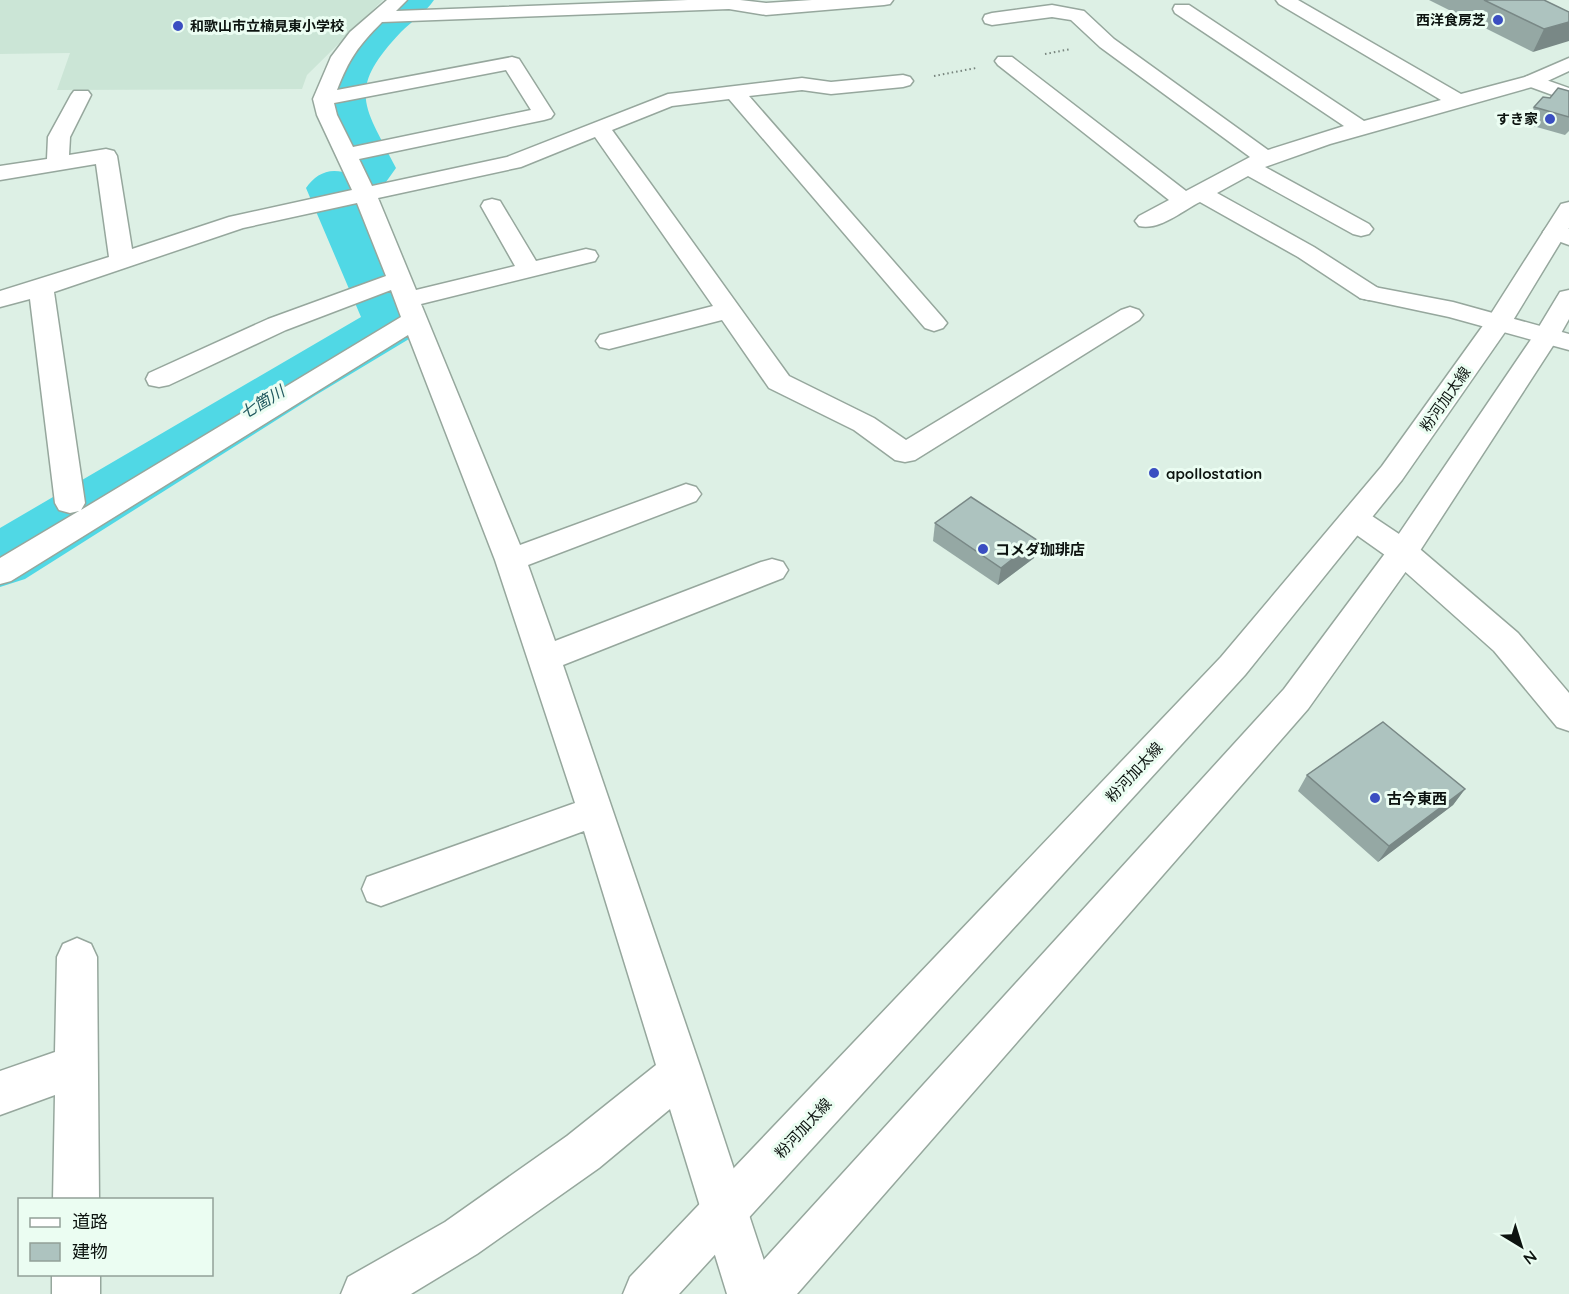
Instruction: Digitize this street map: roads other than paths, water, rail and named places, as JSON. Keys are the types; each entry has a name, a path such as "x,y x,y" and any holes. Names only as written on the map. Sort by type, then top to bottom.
{"street":[{"path":"751,1294 596,811 511,560 394,295 346,199 350,154 327,115 328,98 338,62 357,36 391,12 729,4 766,9 884,0"},
{"path":"1285,0 1458,101"},
{"path":"1182,9 1361,128"},
{"path":"992,19 1052,11 1077,15 1107,43 1257,162 1361,229"},
{"path":"1005,61 1192,197 1306,252 1369,293 1499,322 1558,339"},
{"path":"328,98 512,63 544,114 350,154"},
{"path":"1147,221 1257,162 1361,128 1532,81 1569,64"},
{"path":"0,299 41,288 237,222 513,162 668,100 802,84 831,88 903,81"},
{"path":"1532,81 1569,95"},
{"path":"734,92 934,323"},
{"path":"58,163 59,137 81,95"},
{"path":"600,128 779,382 864,423 905,453 1130,315"},
{"path":"0,173 106,156 122,261"},
{"path":"492,206 529,270"},
{"name":"粉河加太線","path":"647,1294 1233,666 1392,473 1564,226"},
{"path":"159,379 259,330 394,295 529,270 585,256"},
{"path":"41,288 70,503"},
{"path":"0,573 394,295"},
{"path":"765,1294 1296,699 1558,339 1569,297"},
{"path":"609,341 729,310"},
{"path":"511,560 686,494"},
{"path":"1355,519 1403,552 1506,642 1569,717"},
{"path":"544,659 772,570"},
{"path":"381,889 596,811"},
{"path":"76,1198 77,957"},
{"path":"0,1093 77,1065"},
{"path":"365,1294 460,1238 583,1152 681,1072"},
{"path":"76,1276 76,1294"}],"waterway":[{"name":"七箇川","path":"368,171 370,168 343,111 342,91 346,76 365,46 390,19 413,0"},
{"name":"七箇川","path":"0,561 393,323 334,194 332,188 336,186"}],"place":[{"name":"西洋食房芝","path":"1498,20"},
{"name":"和歌山市立楠見東小学校","path":"178,26"},
{"name":"すき家","path":"1550,119"},
{"name":"apollostation","path":"1154,473"},
{"name":"コメダ珈琲店","path":"983,549"},
{"name":"古今東西","path":"1375,798"}]}
